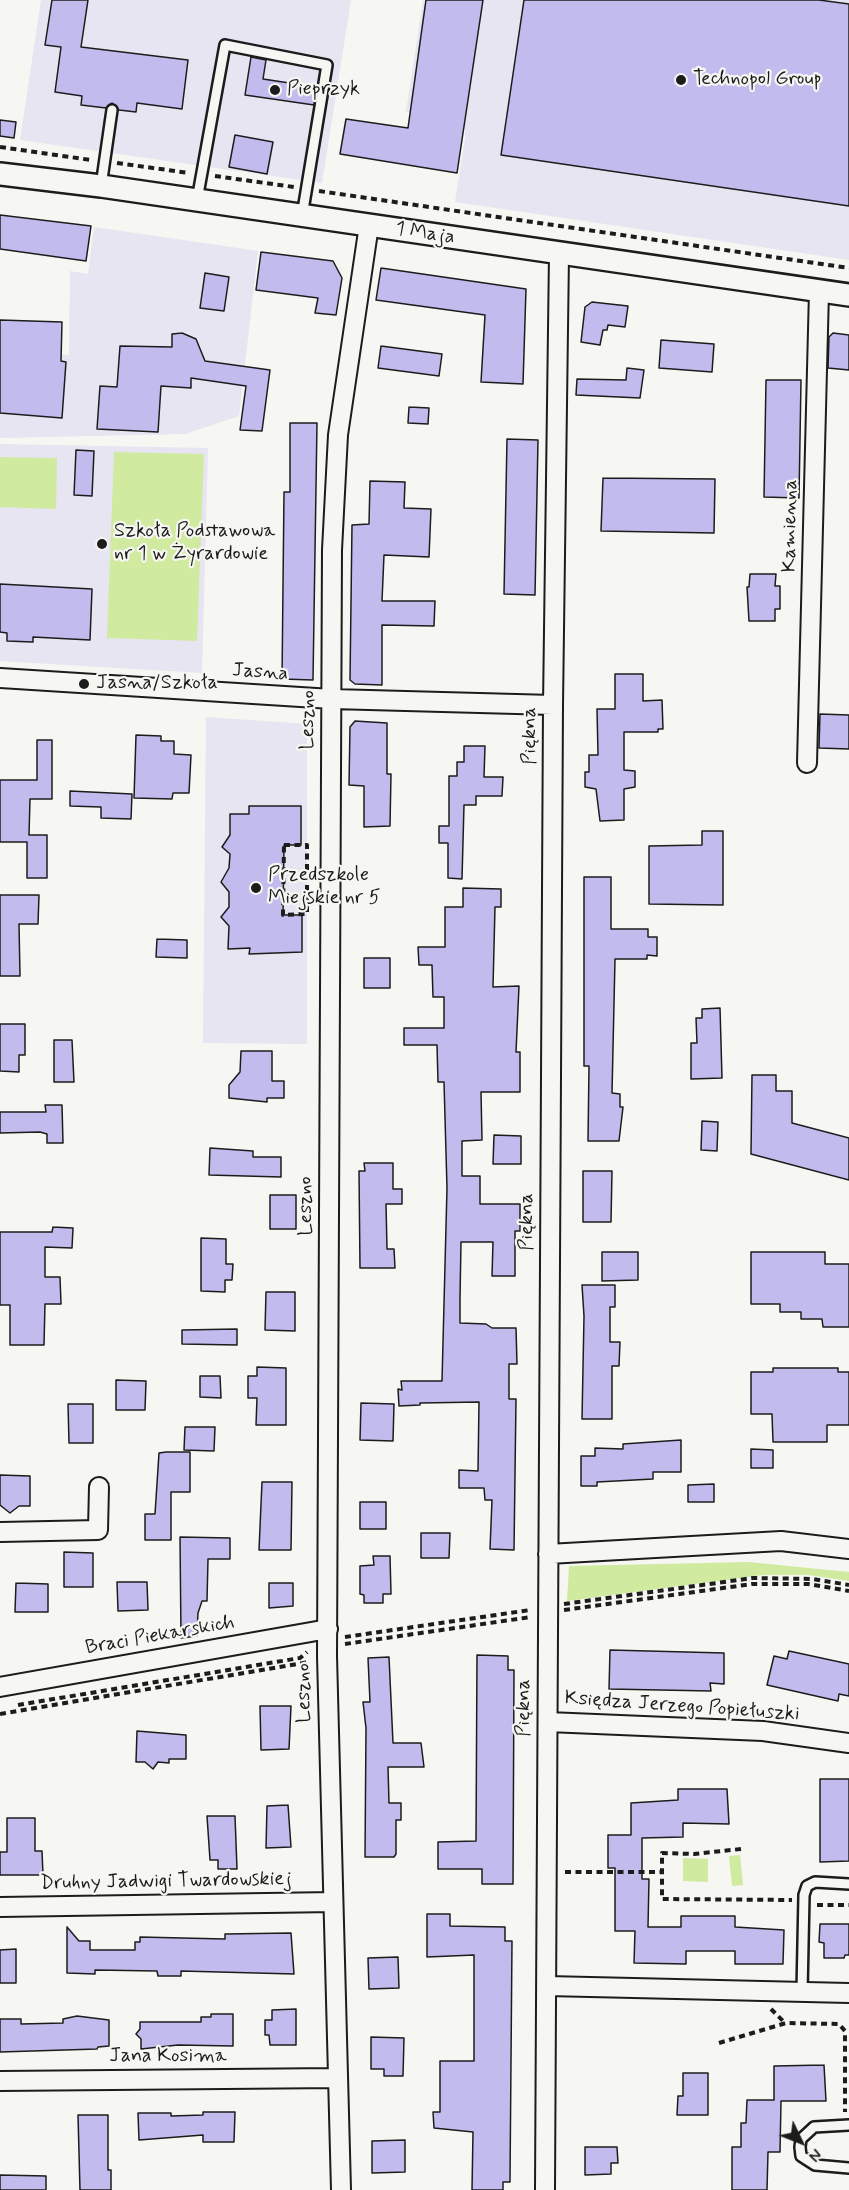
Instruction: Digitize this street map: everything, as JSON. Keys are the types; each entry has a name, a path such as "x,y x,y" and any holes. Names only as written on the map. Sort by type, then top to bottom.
{"street":[{"name":"1 Maja","path":"0,174 101,186 849,295"},
{"name":"Leszno","path":"341,2190 327,1643 332,550 338,435 369,225"},
{"name":"Piękna","path":"545,2190 553,705 560,254"},
{"name":"Kamienna","path":"807,763 819,291"},
{"name":"Jasna","path":"0,678 332,699 553,705"},
{"path":"0,1532 98,1530 99,1487"},
{"path":"548,1554 781,1541 849,1549"},
{"name":"Braci Piekarskich","path":"0,1687 327,1643"},
{"name":"Księdza Jerzego Popiełuszki","path":"548,1722 763,1731 849,1743"},
{"name":"Druhny Jadwigi Twardowskiej","path":"0,1907 333,1902"},
{"path":"547,1986 849,1993"},
{"name":"Jana Kosima","path":"0,2080 337,2078"}],"lane":[{"path":"197,200 225,45 327,65 302,216"},
{"path":"101,186 112,110"},
{"path":"802,1992 800,1903 807,1886 815,1882 849,1884"},
{"path":"849,2125 813,2127 801,2139 800,2147 801,2156 815,2165 849,2168"}],"path":[{"path":"0,147 849,268"},
{"path":"284,845 307,845 307,914 283,915 284,845"},
{"path":"0,1714 304,1664 327,1643 343,1645 753,1578 813,1579 849,1585"},
{"path":"0,1708 300,1658 312,1648 343,1638 752,1584 808,1584 849,1591"},
{"path":"741,1849 694,1854 662,1854 662,1899 849,1905"},
{"path":"558,1872 662,1872"},
{"path":"770,2008 786,2024"},
{"path":"719,2043 786,2024 839,2024 845,2031 845,2113"}],"shaded area":[{"path":"41,0 351,0 322,183 20,140"},
{"name":"Technopol Group","path":"423,0 849,0 849,260 455,202 465,138 465,121 406,112"},
{"path":"94,227 258,251 239,416 185,434 0,438 0,353 69,355 70,271 88,274"},
{"name":"Szkoła Podstawowa nr 1 w Żyrardowie","path":"0,444 208,448 202,673 0,661"},
{"name":"Przedszkole Miejskie nr 5","path":"206,717 307,724 307,1044 203,1043"}],"green space":[{"path":"114,452 204,454 197,641 107,638"},
{"path":"0,457 57,458 56,509 0,507"},
{"path":"748,1562 849,1572 849,1581 808,1575 763,1575 567,1601 569,1566"},
{"path":"740,1855 743,1885 732,1886 729,1856"},
{"path":"683,1858 708,1859 708,1882 683,1881"}],"building":[{"path":"52,0 88,0 81,47 188,60 182,109 137,103 136,112 119,110 112,103 106,108 81,105 82,96 55,92 61,47 45,45"},
{"path":"426,0 483,0 457,173 340,154 346,119 408,128"},
{"name":"Technopol Group","path":"524,0 819,0 849,4 849,206 501,155"},
{"path":"251,57 266,60 263,79 316,87 314,105 245,95"},
{"path":"0,120 16,122 14,138 0,136"},
{"path":"235,135 273,142 267,174 229,167"},
{"path":"0,215 91,226 86,261 0,249"},
{"path":"261,252 333,261 342,278 336,315 315,313 318,298 256,290"},
{"path":"381,268 526,289 523,384 481,382 485,315 376,300"},
{"path":"205,273 229,277 224,311 200,308"},
{"path":"592,302 628,306 625,327 608,325 607,330 603,330 600,345 581,342 585,307"},
{"path":"0,320 62,322 61,361 66,362 62,418 0,413"},
{"path":"182,333 196,339 205,361 270,370 262,431 240,430 246,386 191,378 191,388 161,386 158,432 97,429 100,386 117,387 120,346 172,347 172,334"},
{"path":"833,333 849,335 849,370 828,368 829,337"},
{"path":"661,340 714,344 712,372 659,368"},
{"path":"381,346 442,354 439,376 378,368"},
{"path":"627,368 644,370 640,398 576,395 577,379 626,380"},
{"path":"766,380 801,380 799,498 764,497"},
{"path":"409,407 429,408 428,424 408,423"},
{"path":"290,423 317,423 313,680 282,679 284,492 290,492"},
{"path":"507,439 538,440 535,595 504,594"},
{"path":"76,450 94,451 92,496 74,495"},
{"path":"603,478 715,479 714,533 601,531"},
{"path":"370,481 405,482 404,508 431,509 429,557 384,555 382,601 435,601 434,626 382,625 382,685 355,684 350,680 352,525 369,524"},
{"path":"750,574 776,574 775,586 780,586 780,609 775,609 775,621 749,621 747,587 749,587"},
{"path":"0,584 92,589 90,640 33,637 33,642 7,641 7,633 0,632"},
{"path":"615,674 643,674 643,701 662,700 663,729 658,729 658,732 624,732 624,770 635,771 635,787 624,789 624,820 600,821 596,789 585,787 585,772 589,772 589,755 598,755 597,709 615,709"},
{"path":"820,714 849,715 849,749 819,748"},
{"path":"355,721 387,723 387,774 391,774 390,826 364,827 364,786 349,785 350,727"},
{"path":"136,735 161,736 161,741 174,741 174,754 191,755 189,793 173,793 172,799 134,798"},
{"path":"37,740 52,740 52,799 30,799 29,835 47,835 47,878 27,878 27,842 0,842 0,780 37,780"},
{"path":"464,746 485,746 484,777 503,777 502,796 476,796 476,805 464,805 462,879 448,878 448,843 439,843 439,826 449,826 449,776 457,776 457,762 464,762"},
{"path":"70,791 132,794 131,819 101,818 101,807 70,806"},
{"path":"249,806 301,806 301,845 284,845 283,915 302,915 302,952 249,954 250,948 228,949 229,926 221,917 229,907 229,892 221,882 229,868 230,854 222,847 230,835 230,814 249,814"},
{"path":"702,831 723,831 723,905 649,904 649,846 702,845"},
{"path":"584,877 611,877 611,929 648,929 648,937 657,937 657,956 647,955 647,959 615,959 612,1093 620,1094 620,1107 623,1107 619,1141 588,1141 589,1066 584,1066"},
{"path":"463,888 501,889 501,907 495,907 493,987 519,986 516,1052 520,1052 520,1092 481,1092 482,1140 462,1141 462,1176 480,1176 480,1204 520,1204 520,1231 515,1231 515,1276 492,1276 493,1242 461,1242 460,1298 460,1323 486,1324 492,1328 516,1328 517,1364 509,1364 509,1399 516,1399 514,1550 490,1549 492,1500 485,1500 484,1488 459,1488 459,1470 478,1471 479,1402 420,1403 420,1405 399,1406 398,1389 402,1390 401,1381 442,1381 447,1188 444,1082 438,1082 437,1045 404,1045 404,1028 444,1028 444,997 433,997 432,965 419,965 418,947 445,947 445,907 463,907"},
{"path":"0,895 39,895 38,924 19,924 20,976 0,976"},
{"path":"157,939 187,940 187,958 156,957"},
{"path":"364,958 390,958 390,988 364,988"},
{"path":"720,1008 722,1078 691,1079 691,1043 697,1043 696,1018 702,1018 702,1009"},
{"path":"0,1024 25,1024 25,1055 19,1055 19,1072 0,1071"},
{"path":"54,1040 72,1040 74,1082 54,1082"},
{"path":"241,1051 272,1051 272,1081 284,1081 284,1098 267,1098 267,1102 229,1098 229,1085 240,1072"},
{"path":"752,1075 776,1075 776,1091 792,1091 792,1123 849,1138 849,1180 751,1154"},
{"path":"45,1105 62,1105 63,1143 47,1143 47,1134 40,1132 0,1133 0,1112 46,1112"},
{"path":"702,1121 718,1122 717,1151 701,1150"},
{"path":"494,1135 521,1136 521,1164 493,1164"},
{"path":"210,1148 253,1151 253,1157 281,1157 281,1177 209,1175"},
{"path":"364,1163 393,1163 393,1189 402,1189 402,1204 386,1204 387,1249 394,1249 395,1268 360,1268 359,1171 365,1171"},
{"path":"583,1171 612,1171 611,1222 583,1222"},
{"path":"270,1195 296,1195 296,1229 270,1229"},
{"path":"53,1227 73,1228 72,1248 45,1247 45,1277 60,1277 61,1304 45,1304 44,1345 10,1345 10,1305 0,1305 0,1232 52,1232"},
{"path":"201,1238 226,1239 226,1264 233,1264 232,1280 225,1280 225,1292 201,1291"},
{"path":"602,1252 638,1252 638,1280 602,1281"},
{"path":"751,1252 825,1252 825,1264 849,1264 849,1327 823,1327 822,1319 801,1319 801,1312 780,1312 780,1304 751,1304"},
{"path":"582,1285 615,1285 615,1307 610,1307 610,1342 620,1342 619,1366 612,1366 612,1419 582,1419 584,1316"},
{"path":"266,1292 295,1292 295,1331 265,1330"},
{"path":"237,1329 237,1345 182,1344 182,1330"},
{"path":"257,1367 286,1368 286,1425 256,1425 257,1398 248,1398 248,1376 257,1376"},
{"path":"773,1368 838,1368 838,1372 849,1372 849,1425 827,1425 827,1442 773,1442 772,1414 751,1414 751,1372 773,1372"},
{"path":"200,1376 220,1376 221,1398 200,1397"},
{"path":"116,1380 146,1381 145,1410 116,1410"},
{"path":"361,1403 394,1404 393,1441 360,1440"},
{"path":"68,1404 93,1404 93,1443 69,1443"},
{"path":"185,1427 215,1427 214,1451 184,1450"},
{"path":"681,1440 681,1472 653,1472 653,1479 597,1482 597,1486 581,1486 581,1456 595,1456 595,1448 623,1449 623,1444"},
{"path":"751,1449 773,1450 773,1468 751,1468"},
{"path":"190,1452 190,1492 171,1492 171,1540 145,1540 145,1514 155,1514 159,1453"},
{"path":"0,1475 30,1476 30,1506 19,1506 10,1513 0,1505"},
{"path":"262,1482 292,1482 291,1550 259,1550"},
{"path":"714,1484 714,1502 688,1502 688,1485"},
{"path":"360,1502 386,1502 386,1529 360,1529"},
{"path":"421,1533 450,1533 449,1558 421,1558"},
{"path":"180,1537 230,1538 230,1559 208,1559 207,1601 202,1601 198,1613 197,1636 181,1638"},
{"path":"64,1552 93,1553 93,1587 64,1587"},
{"path":"373,1556 390,1556 391,1594 383,1594 383,1603 364,1603 364,1595 360,1594 360,1566 374,1565"},
{"path":"117,1582 147,1582 148,1610 118,1611"},
{"path":"16,1583 48,1584 48,1612 15,1612"},
{"path":"269,1583 293,1583 293,1606 269,1608"},
{"path":"610,1650 724,1653 724,1684 710,1683 711,1691 609,1689"},
{"path":"789,1651 849,1664 849,1696 839,1694 838,1701 767,1685 774,1656 787,1659"},
{"path":"477,1655 508,1656 508,1670 514,1670 513,1884 482,1884 482,1869 438,1869 438,1842 476,1841"},
{"path":"389,1657 393,1743 421,1743 424,1767 388,1767 389,1803 401,1803 401,1820 396,1820 396,1854 394,1857 365,1857 366,1728 363,1702 370,1702 368,1658"},
{"path":"260,1706 291,1706 289,1749 261,1750"},
{"path":"137,1731 186,1735 186,1759 169,1759 169,1763 158,1762 153,1769 145,1762 136,1762"},
{"path":"820,1779 849,1779 849,1861 820,1862"},
{"path":"678,1789 727,1789 729,1824 683,1823 683,1837 642,1838 642,1879 649,1879 648,1927 681,1927 681,1916 735,1916 735,1927 784,1930 783,1964 735,1964 735,1951 686,1951 686,1964 634,1963 635,1931 615,1931 615,1868 608,1868 608,1835 631,1835 631,1803 678,1800"},
{"path":"288,1805 291,1847 266,1848 267,1806"},
{"path":"207,1816 235,1816 237,1869 218,1869 218,1860 210,1860"},
{"path":"7,1818 35,1818 35,1851 42,1851 43,1875 0,1875 0,1852 7,1852"},
{"path":"427,1914 450,1914 450,1926 505,1927 505,1941 512,1941 510,2182 503,2182 503,2190 472,2190 473,2132 434,2128 433,2112 440,2112 440,2061 474,2061 474,1955 427,1957"},
{"path":"820,1924 849,1924 849,1955 845,1955 844,1958 824,1958 824,1943 819,1942"},
{"path":"67,1927 79,1941 90,1941 90,1950 135,1950 135,1942 140,1942 140,1937 225,1939 225,1934 291,1933 294,1974 181,1971 181,1976 158,1976 157,1971 95,1970 95,1974 67,1973"},
{"path":"16,1949 16,1983 0,1983 0,1950"},
{"path":"398,1957 399,1988 369,1989 368,1958"},
{"path":"296,2009 296,2045 270,2045 269,2035 265,2035 265,2020 272,2020 272,2010"},
{"path":"211,2014 233,2014 233,2046 178,2045 141,2049 141,2039 136,2034 140,2029 140,2022 201,2022 201,2017 211,2017"},
{"path":"77,2016 109,2020 109,2046 97,2049 0,2052 0,2019 21,2019 21,2024 63,2023 63,2019"},
{"path":"371,2037 404,2038 403,2076 384,2076 384,2069 371,2069"},
{"path":"824,2065 826,2101 781,2101 780,2152 768,2152 767,2190 732,2190 732,2147 741,2147 741,2123 746,2123 747,2100 774,2100 774,2066"},
{"path":"683,2073 708,2073 708,2115 677,2115 678,2096 683,2096"},
{"path":"203,2112 235,2112 234,2142 203,2142 203,2135 139,2140 138,2113 171,2113 171,2116 203,2115"},
{"path":"78,2115 108,2115 108,2170 111,2170 111,2190 80,2190"},
{"path":"405,2140 405,2172 372,2173 372,2141"},
{"path":"585,2147 617,2147 618,2163 611,2163 611,2174 585,2175"},
{"path":"0,2175 46,2176 46,2190 0,2190"}],"place":[{"name":"Technopol Group","path":"681,80"},
{"name":"Pieprzyk","path":"275,90"},
{"name":"Szkoła Podstawowa nr 1 w Żyrardowie","path":"102,544"},
{"name":"Jasna/Szkoła","path":"84,684"},
{"name":"Przedszkole Miejskie nr 5","path":"256,888"}]}
